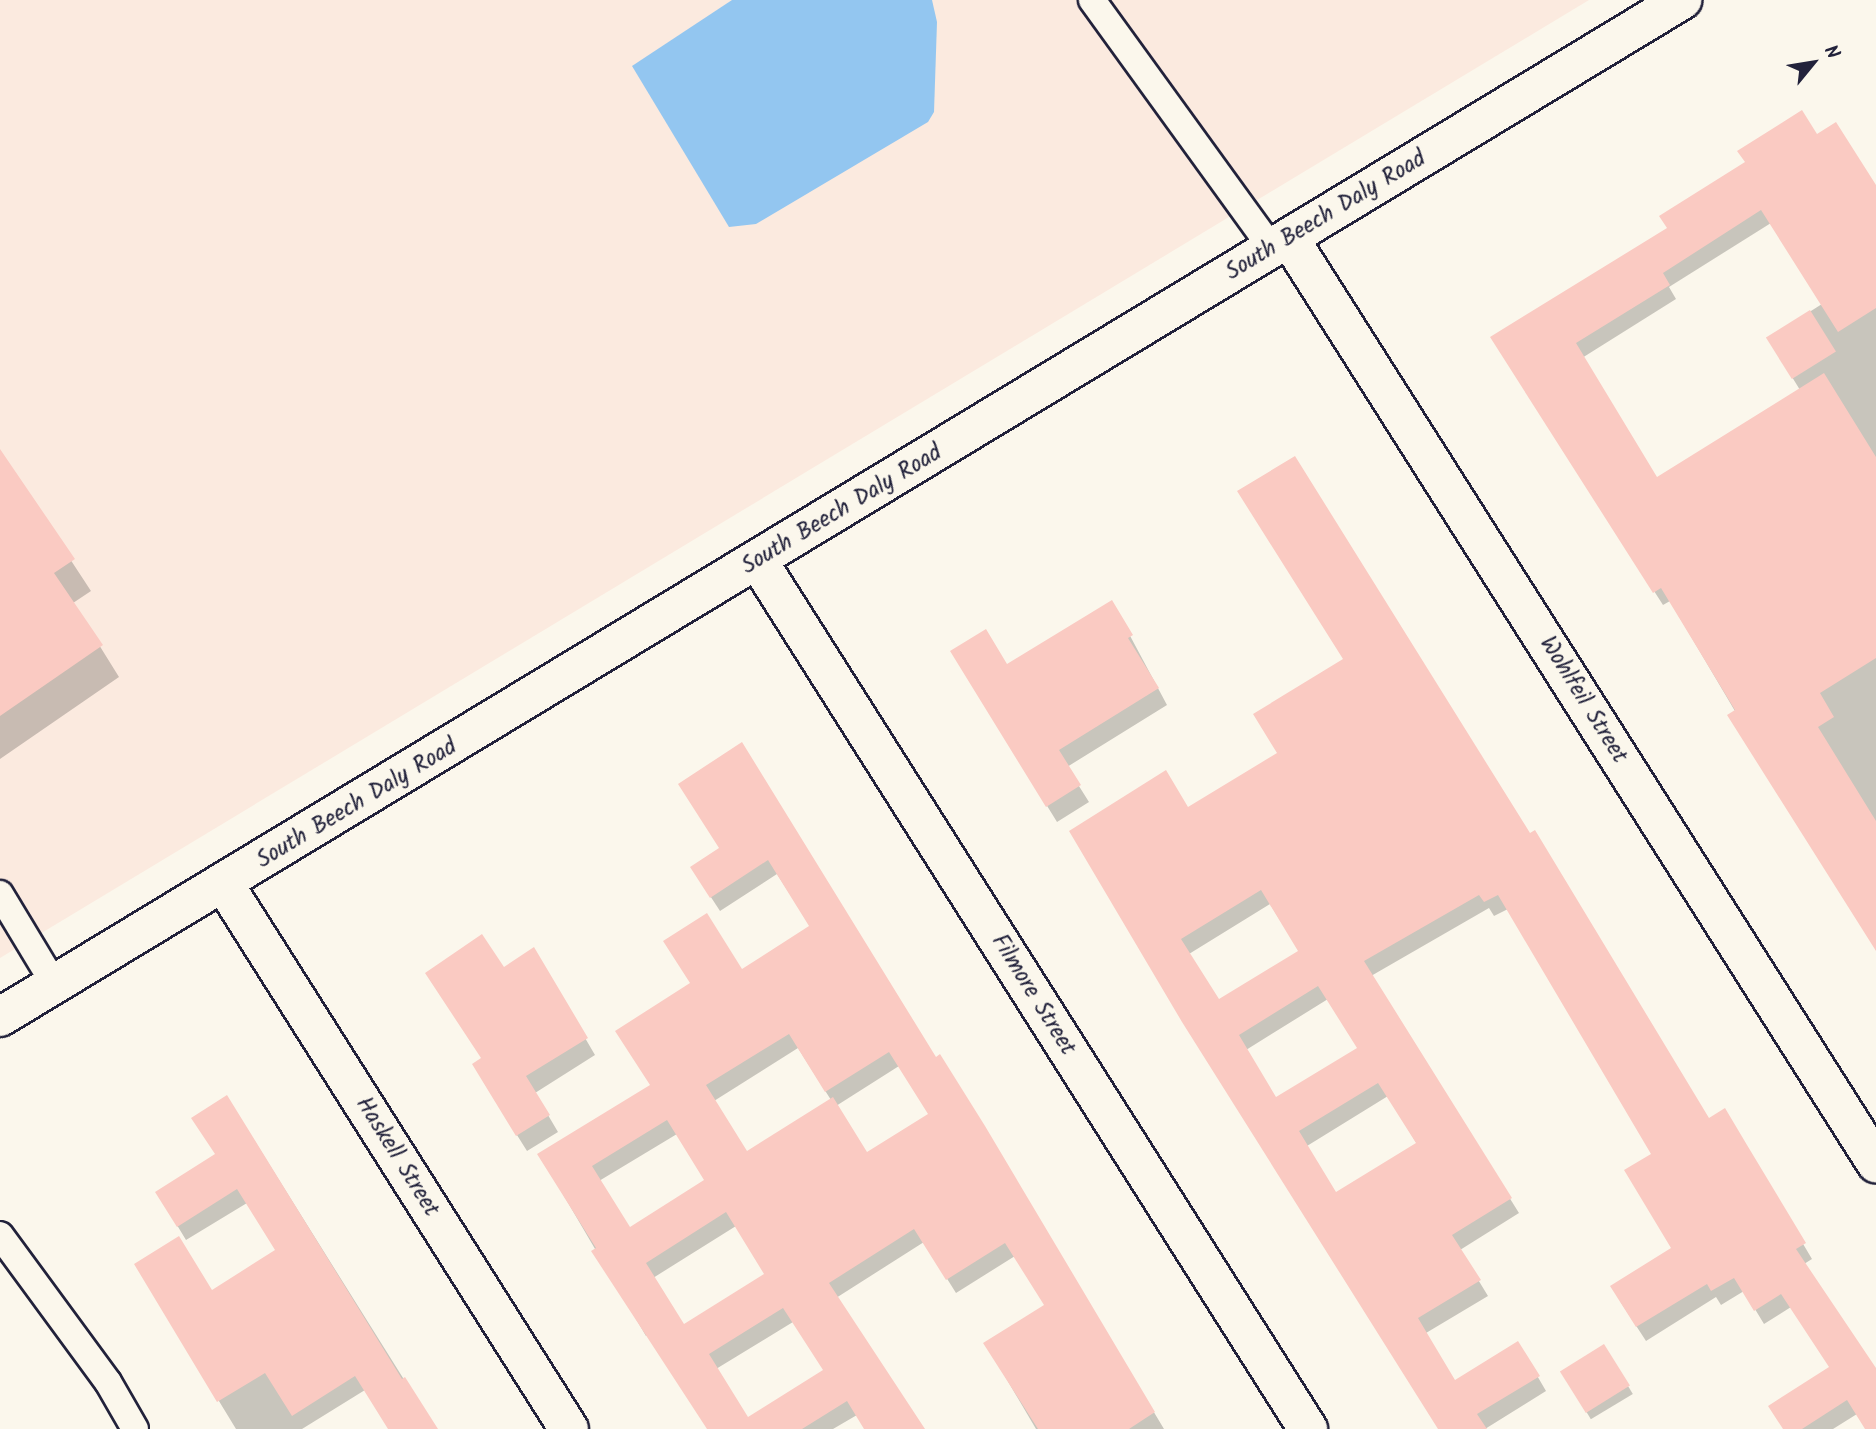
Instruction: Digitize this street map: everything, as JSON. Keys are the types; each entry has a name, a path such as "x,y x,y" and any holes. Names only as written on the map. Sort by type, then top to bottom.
{"street":[{"name":"South Beech Daly Road","path":"0,1017 1682,0"},
{"name":"Wohlfeil Street","path":"1281,243 1876,1163"},
{"name":"Filmore Street","path":"758,561 1308,1429"},
{"name":"Haskell Street","path":"224,884 569,1429"}],"lane":[{"path":"1092,0 1281,243"},
{"path":"0,894 55,985"},
{"path":"0,1235 108,1382 135,1429"}],"shaded area":[{"path":"0,0 1589,0 0,958"}],"water":[{"path":"732,0 932,0 937,22 934,112 928,122 756,224 729,227 632,66"}],"building":[{"path":"1802,110 1817,134 1836,122 1876,185 1876,308 1838,332 1761,210 1663,273 1670,285 1576,343 1657,477 1824,373 1876,457 1876,658 1820,693 1834,717 1818,727 1876,821 1876,951 1727,715 1735,710 1661,588 1653,593 1490,337 1667,228 1659,216 1745,162 1737,151"},
{"path":"1810,310 1836,352 1792,379 1766,338"},
{"path":"0,449 75,559 54,573 103,645 0,716"},
{"path":"1295,456 1530,833 1535,830 1709,1118 1725,1108 1806,1243 1796,1249 1876,1368 1876,1429 1865,1429 1847,1400 1802,1429 1783,1429 1768,1406 1829,1367 1781,1294 1754,1311 1734,1278 1711,1291 1707,1284 1636,1327 1610,1286 1671,1248 1624,1170 1651,1154 1498,895 1484,902 1479,895 1364,961 1512,1198 1452,1235 1481,1280 1418,1318 1455,1380 1518,1341 1540,1376 1477,1414 1487,1429 1438,1429 1182,1022 1069,831 1166,770 1188,807 1277,753 1253,714 1343,659 1237,491","holes":["1261,890 1298,951 1219,999 1181,939","1318,986 1357,1048 1276,1097 1239,1035","1378,1083 1416,1143 1336,1192 1299,1131"]},
{"path":"1112,600 1133,635 1128,638 1159,688 1059,750 1081,785 1046,807 950,651 986,629 1007,664"},
{"path":"742,742 936,1057 940,1054 985,1126 1155,1412 1129,1429 1038,1429 983,1343 1044,1305 1005,1243 946,1280 914,1229 829,1283 925,1429 864,1429 847,1401 802,1429 707,1429 591,1251 596,1248 537,1154 650,1085 615,1031 690,983 663,941 707,913 742,969 809,926 768,860 710,898 690,867 719,848 678,784","holes":["789,1034 825,1092 889,1052 928,1114 867,1152 833,1097 747,1151 706,1085","667,1120 704,1180 630,1227 592,1166","726,1212 764,1274 684,1324 646,1263","783,1308 823,1370 748,1417 709,1354"]},
{"path":"482,934 504,967 534,947 588,1038 526,1076 550,1115 516,1136 472,1064 481,1058 425,973"},
{"path":"227,1095 402,1379 405,1377 438,1429 388,1429 355,1376 292,1416 265,1373 217,1402 134,1264 179,1236 212,1290 275,1250 237,1189 177,1227 155,1192 215,1154 191,1118"},
{"path":"1604,1344 1630,1386 1586,1413 1560,1372"}]}
